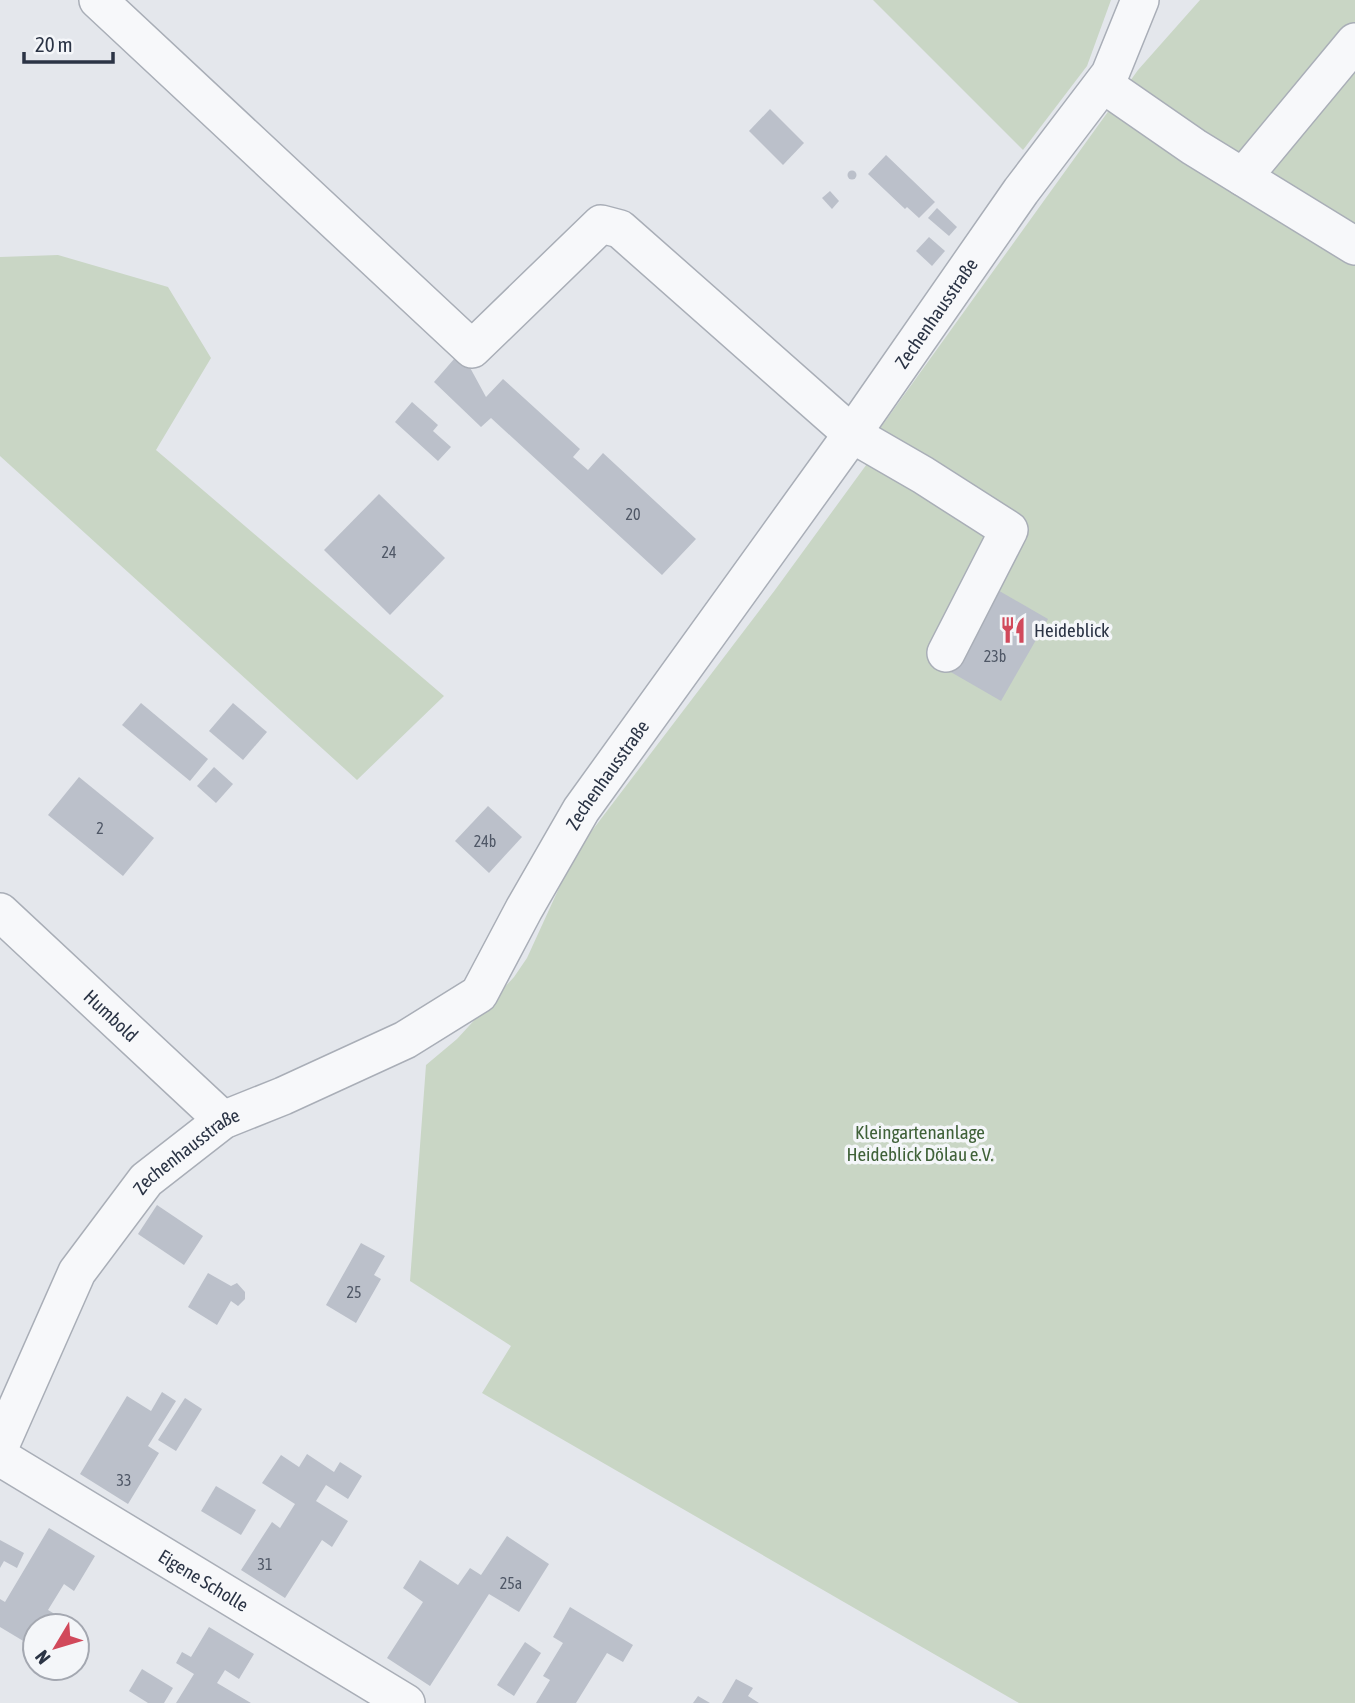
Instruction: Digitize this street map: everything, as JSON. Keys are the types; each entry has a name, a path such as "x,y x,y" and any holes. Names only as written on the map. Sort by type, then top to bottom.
{"street":[{"path":"98,0 472,349 601,224 620,229 852,434 1009,530 946,653"},
{"name":"Zechenhausstraße","path":"0,1446 77,1272 146,1180 223,1120 283,1096 405,1040 479,994 581,810 852,434 1021,191 1110,74 1140,0"},
{"path":"1243,177 1355,42"},
{"path":"1103,84 1243,177 1355,246"},
{"name":"Humbold","path":"0,912 223,1120"},
{"name":"Eigene Scholle","path":"0,1457 406,1703"}],"green space":[{"path":"873,0 1111,0 1087,66 1023,150"},
{"name":"Kleingartenanlage Heideblick Dölau e.V.","path":"1200,0 1355,0 1355,1703 1019,1703 482,1393 511,1346 410,1281 426,1065 457,1039 514,977 527,958 575,853 775,590 872,457 881,427 1138,70"},
{"path":"58,255 168,287 211,358 156,450 444,696 357,780 0,456 0,257"}],"building":[{"path":"770,109 804,143 783,165 749,131"},
{"path":"886,155 935,202 919,218 907,207 905,209 868,174"},
{"path":"852,170 857,175 852,180 847,175"},
{"path":"830,191 839,201 832,209 822,198"},
{"path":"937,208 957,227 949,236 928,218"},
{"path":"929,237 945,251 932,266 916,251"},
{"path":"461,351 486,397 503,379 580,449 573,457 588,470 603,453 696,539 662,575 491,418 481,427 434,382"},
{"path":"412,402 438,425 433,431 451,447 438,461 395,422"},
{"path":"379,494 445,558 390,615 324,550"},
{"path":"996,589 1048,619 1001,701 949,671"},
{"path":"141,703 208,759 190,781 122,725"},
{"path":"233,703 267,732 243,760 209,731"},
{"path":"214,767 233,784 216,803 197,786"},
{"path":"79,777 154,838 123,876 48,815"},
{"path":"488,806 522,837 489,873 455,841"},
{"path":"157,1205 203,1236 184,1265 138,1234"},
{"path":"361,1243 385,1256 374,1275 381,1279 356,1323 326,1305"},
{"path":"208,1273 231,1286 237,1283 245,1292 245,1299 238,1306 231,1301 217,1325 188,1307"},
{"path":"162,1392 176,1401 148,1446 159,1453 128,1504 80,1474 127,1396 151,1411"},
{"path":"185,1398 202,1409 176,1451 158,1440"},
{"path":"307,1454 334,1472 340,1462 362,1476 348,1499 326,1485 316,1501 348,1521 332,1547 322,1540 285,1598 241,1570 272,1522 280,1528 295,1504 262,1483 281,1455 299,1467"},
{"path":"216,1486 256,1510 241,1535 201,1511"},
{"path":"49,1528 95,1556 74,1591 64,1584 48,1610 51,1612 21,1612 21,1640 0,1627 0,1599 5,1602"},
{"path":"507,1536 549,1564 519,1612 489,1594 430,1686 387,1658 423,1602 403,1588 420,1560 458,1585 470,1568 481,1575"},
{"path":"0,1540 24,1553 17,1568 4,1561 0,1568"},
{"path":"570,1607 633,1645 623,1662 607,1653 576,1703 536,1703 550,1680 543,1676 563,1643 553,1637"},
{"path":"209,1627 254,1654 239,1679 225,1670 217,1683 251,1703 176,1703 194,1674 176,1663 182,1652 191,1657"},
{"path":"525,1642 541,1653 514,1696 497,1685"},
{"path":"142,1669 173,1688 164,1703 148,1703 129,1691"},
{"path":"736,1679 753,1688 748,1696 759,1703 722,1703"},
{"path":"698,1696 710,1703 693,1703"}],"place":[{"name":"Heideblick","path":"1013,630"}]}
